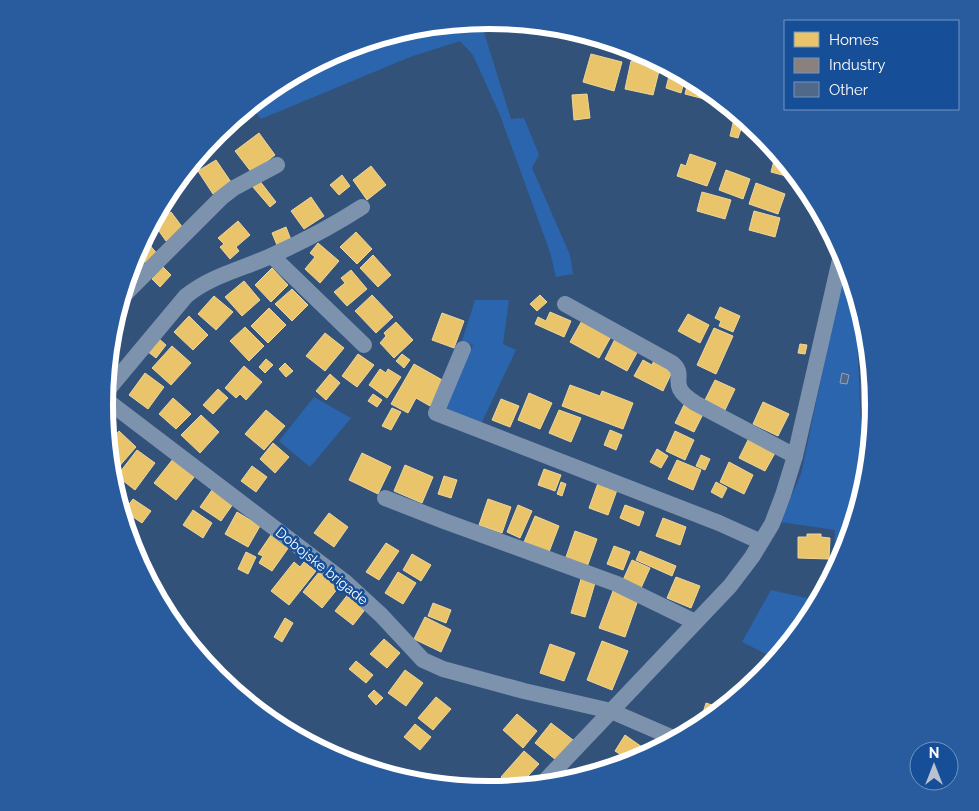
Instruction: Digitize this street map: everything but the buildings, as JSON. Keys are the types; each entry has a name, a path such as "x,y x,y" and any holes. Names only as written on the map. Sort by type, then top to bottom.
{"street":[{"path":"132,287 215,203 234,188 277,165"},
{"path":"114,382 192,291 216,276 272,256 330,228 362,207"},
{"path":"272,256 364,345"},
{"path":"548,777 730,586 752,557 772,524 795,456 839,264"},
{"path":"565,304 672,363 680,374 678,385 680,390 695,403 795,456"},
{"path":"463,349 436,413 719,523 761,542"},
{"name":"Dobojske brigade","path":"113,405 344,581 381,614 423,660 443,669 515,689 611,711 669,736"},
{"path":"385,498 617,584 695,622"}],"shaded area":[{"path":"483,29 511,119 524,118 539,155 532,168 570,255 573,274 556,277 550,252 500,115 473,55 460,41 410,57 261,119 255,111 280,92 345,57 416,36 440,32"},
{"path":"843,275 858,326 862,458 853,503 834,558 835,530 780,522 801,474"},
{"path":"475,300 509,300 503,344 516,350 481,424 446,408 473,345 462,341"},
{"path":"314,397 351,418 310,467 279,441"},
{"path":"771,590 813,599 771,656 742,642"}]}
